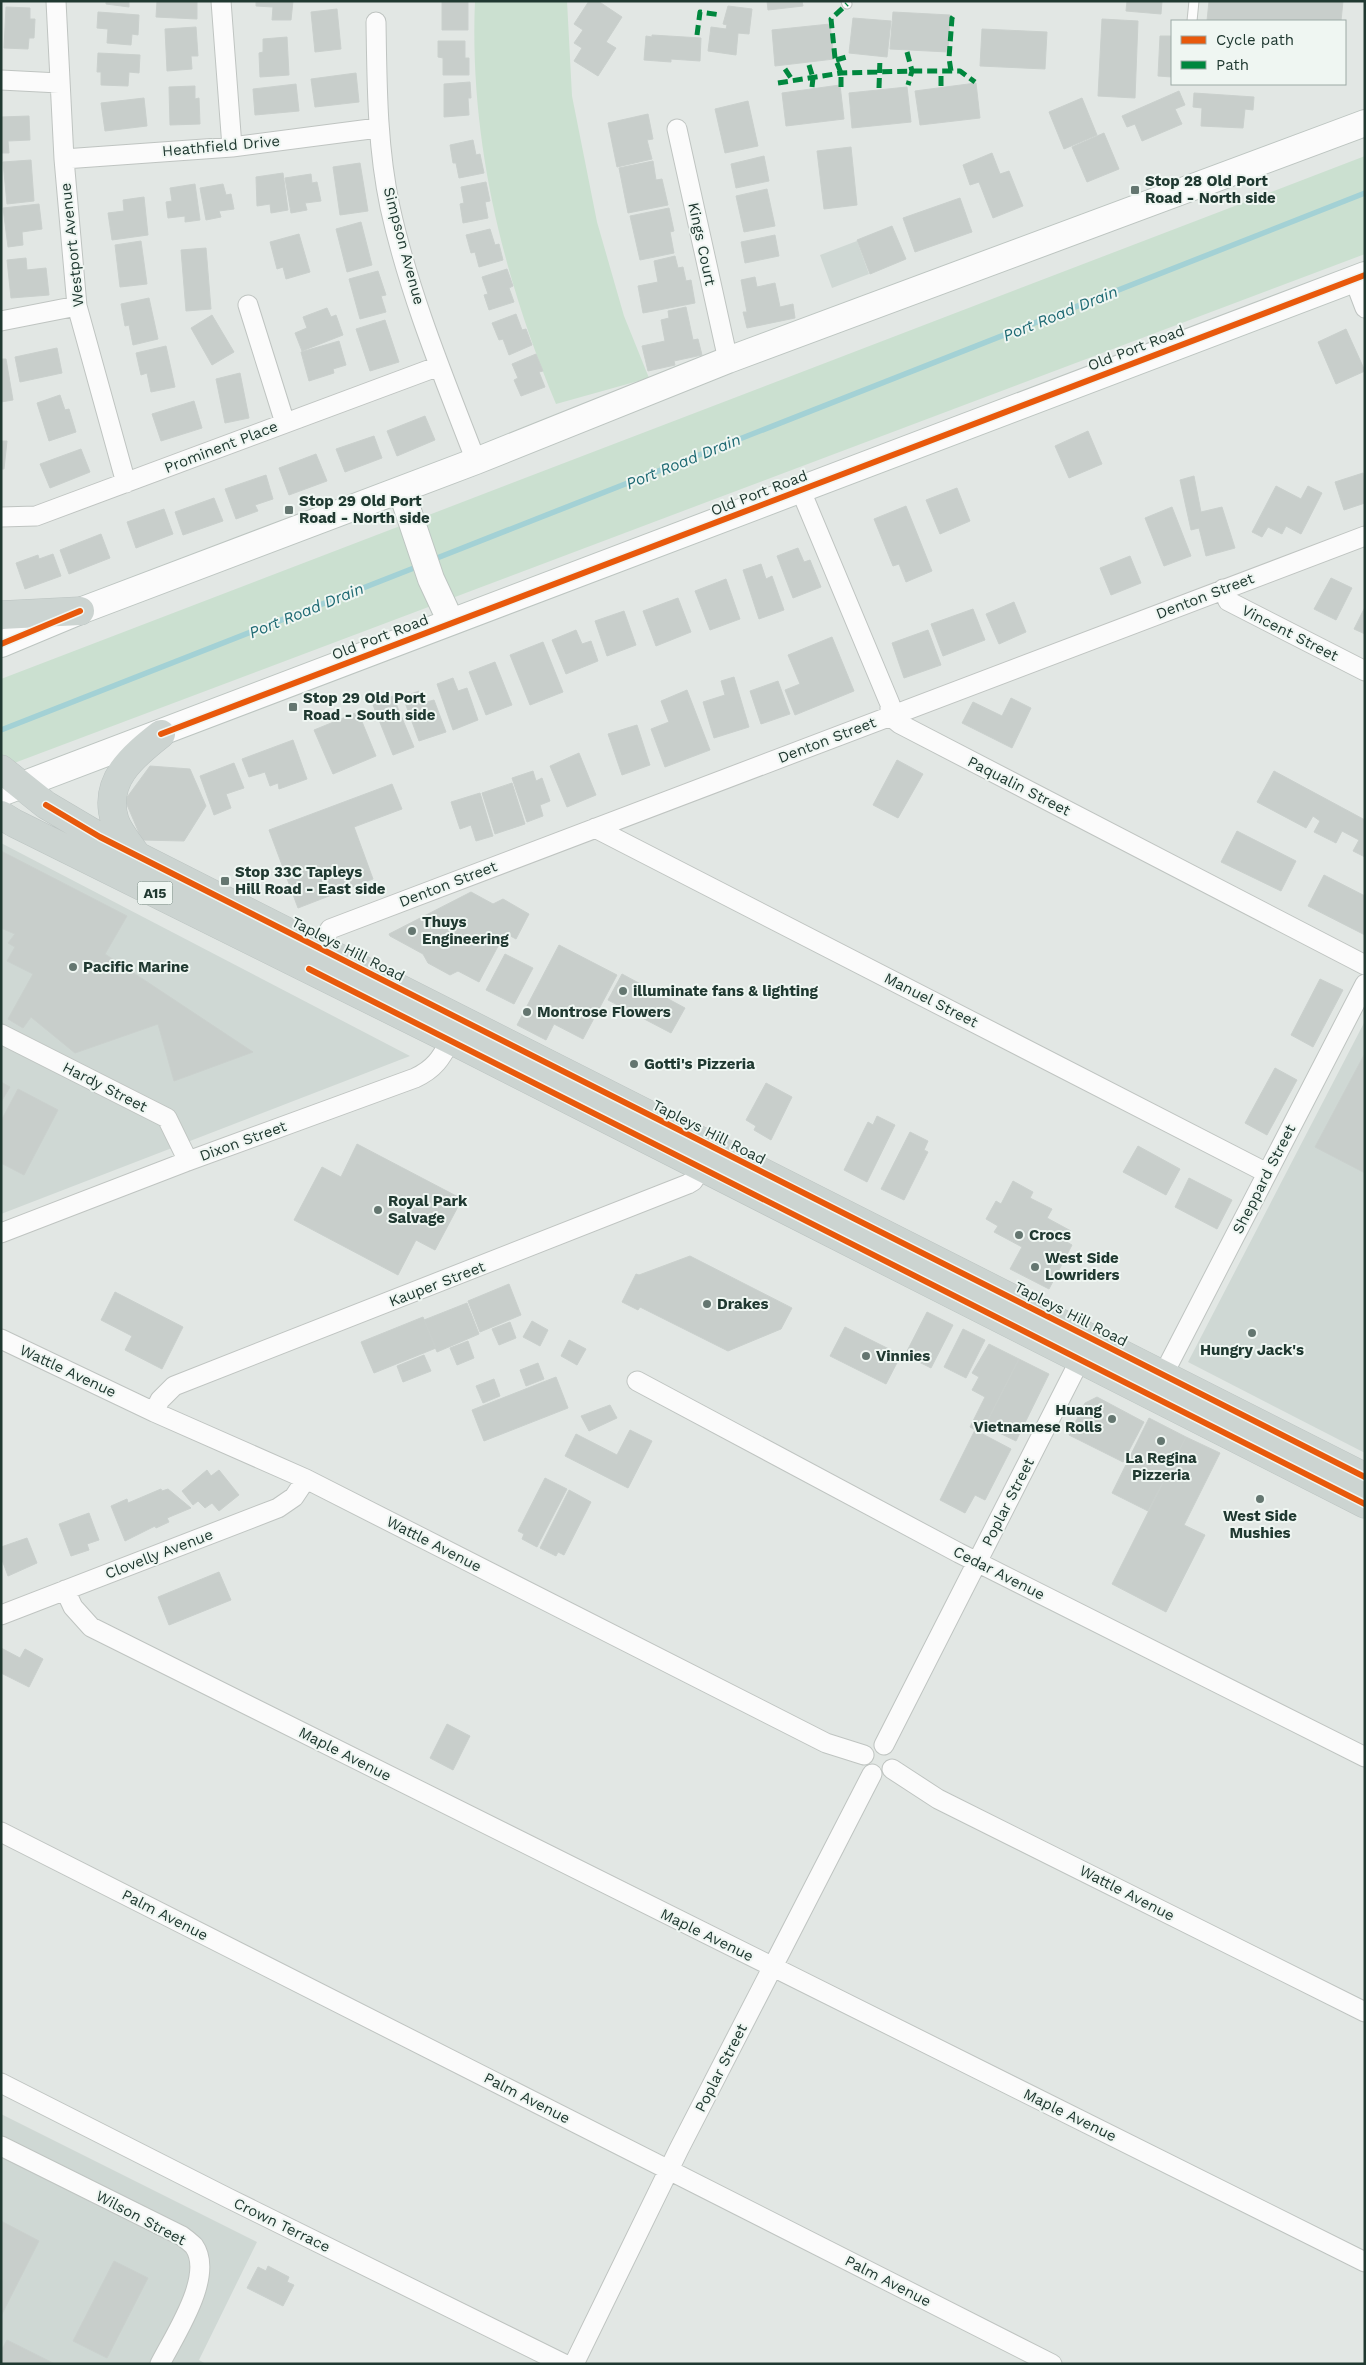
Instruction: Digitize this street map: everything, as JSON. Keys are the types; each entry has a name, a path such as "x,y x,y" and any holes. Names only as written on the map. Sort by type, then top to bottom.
{"main road":[{"path":"1,644 80,611 476,461 728,360 1365,123"},
{"name":"Old Port Road","path":"12,789 802,491 1359,277"},
{"path":"401,490 416,541 431,579 452,622"},
{"path":"1,615 80,611"},
{"path":"136,855 115,822 112,804 115,787 120,772 135,754 161,734"},
{"name":"A15","path":"1,769 12,789"},
{"name":"Tapleys Hill Road","path":"12,789 46,805 100,837 136,855 314,958"},
{"name":"Tapleys Hill Road","path":"1,815 23,828 314,958 1086,1349 1365,1504"},
{"name":"Tapleys Hill Road","path":"1086,1349 1163,1375 1365,1476"}],"street":[{"name":"Westport Avenue","path":"56,1 64,159 77,306 126,483"},
{"path":"221,1 232,147"},
{"name":"Simpson Avenue","path":"376,22 378,128 393,215 409,278 439,366 476,461"},
{"path":"1,80 59,83"},
{"name":"Heathfield Drive","path":"64,159 232,147 378,128"},
{"name":"Kings Court","path":"677,129 728,360"},
{"path":"1359,277 1365,308"},
{"path":"248,305 285,423"},
{"path":"1,321 77,306"},
{"name":"Prominent Place","path":"1,517 36,516 439,366"},
{"path":"802,491 890,704 890,716"},
{"name":"Denton Street","path":"314,958 330,929 1365,536"},
{"name":"Vincent Street","path":"1223,589 1228,601 1365,671"},
{"name":"Paqualin Street","path":"890,716 900,724 1365,965"},
{"name":"Manuel Street","path":"595,828 1268,1173"},
{"name":"Sheppard Street","path":"1163,1375 1365,984"},
{"name":"Dixon Street","path":"1,1233 188,1161 415,1078 430,1071 439,1061 456,1030"},
{"name":"Hardy Street","path":"1,1034 167,1118 188,1161"},
{"name":"Kauper Street","path":"154,1412 160,1400 174,1386 688,1184 693,1181 708,1158"},
{"name":"Wattle Avenue","path":"1,1340 154,1412 306,1479 826,1743 864,1755"},
{"name":"Poplar Street","path":"884,1745 1086,1349"},
{"name":"Cedar Avenue","path":"637,1381 977,1562 1365,1757"},
{"name":"Clovelly Avenue","path":"1,1615 278,1508 294,1497 306,1479"},
{"name":"Maple Avenue","path":"65,1590 73,1607 91,1627 1365,2262"},
{"path":"874,1745 884,1745 894,1755 892,1769 880,1775 872,1774 864,1765 864,1755 874,1745"},
{"name":"Wattle Avenue","path":"892,1769 938,1798 1365,2012"},
{"name":"Poplar Street","path":"574,2364 668,2169 872,1774"},
{"name":"Palm Avenue","path":"1,1832 1052,2364"},
{"name":"Crown Terrace","path":"1,2083 228,2198 564,2364"},
{"name":"Wilson Street","path":"1,2146 182,2236 194,2246 200,2260 200,2277 194,2298 160,2364"}],"lane":[{"path":"1192,20 1194,1"}],"shaded area":[{"path":"857,241 869,274 832,288 820,255"},
{"path":"1,843 410,1056 1,1214"},
{"path":"1365,1021 1365,1453 1188,1362"},
{"path":"1,2114 257,2242 199,2360 206,2364 1,2364"}],"green space":[{"path":"475,1 567,1 572,96 597,222 624,316 649,378 556,404 520,307 493,207 484,156 478,104 475,53"},
{"path":"1365,156 1365,254 1,768 1,679"}],"building":[{"path":"106,1 129,1 129,7 106,4"},
{"path":"157,1 197,1 197,19 156,17"},
{"path":"256,1 293,1 291,20 272,20 273,7 256,6"},
{"path":"442,1 468,1 468,30 442,30"},
{"path":"589,1 598,1 622,17 606,42 616,48 598,76 574,61 582,48 574,43 583,30 574,24"},
{"path":"767,1 802,1 803,6 768,10"},
{"path":"1127,1 1162,1 1161,14 1126,11"},
{"path":"1209,1 1343,1 1341,20 1207,20"},
{"path":"728,6 752,9 749,34 738,33 736,55 708,51 711,27 726,29 727,25 723,24"},
{"path":"6,7 30,8 30,19 35,19 34,38 29,38 28,49 4,48"},
{"path":"337,9 341,49 315,52 311,12"},
{"path":"98,12 139,15 138,35 132,34 131,45 107,43 108,29 97,28"},
{"path":"893,12 950,15 948,52 890,49"},
{"path":"853,18 891,21 887,57 849,53"},
{"path":"1102,19 1138,21 1135,98 1098,96"},
{"path":"830,24 834,59 775,66 772,30"},
{"path":"196,27 198,56 191,56 192,69 167,71 165,29"},
{"path":"982,29 1047,32 1045,69 980,66"},
{"path":"652,35 701,38 700,61 671,59 671,62 644,60 646,36 652,37"},
{"path":"1160,36 1171,36 1171,77 1158,76"},
{"path":"287,37 289,75 260,77 259,53 263,52 263,39"},
{"path":"438,41 465,41 465,58 469,58 469,75 443,75 443,58 438,57"},
{"path":"98,53 140,55 139,73 129,72 128,86 101,85 101,72 97,72"},
{"path":"356,73 359,102 315,107 311,79"},
{"path":"470,82 471,98 468,98 469,115 444,117 444,84"},
{"path":"976,83 980,118 920,125 915,91"},
{"path":"296,84 299,111 255,115 253,89"},
{"path":"840,85 844,119 786,126 782,93"},
{"path":"195,86 195,99 199,98 200,124 170,125 169,87"},
{"path":"907,87 911,122 852,128 849,93"},
{"path":"1179,91 1185,105 1175,109 1182,124 1142,141 1135,124 1127,127 1122,116"},
{"path":"1194,93 1254,97 1253,110 1245,109 1243,128 1201,126 1202,108 1193,107"},
{"path":"144,98 147,126 105,131 101,103"},
{"path":"1082,98 1097,135 1064,149 1049,112"},
{"path":"748,101 758,146 725,153 715,109"},
{"path":"648,114 653,139 647,140 652,159 617,167 608,123"},
{"path":"29,116 30,140 8,141 9,153 1,153 1,117"},
{"path":"1104,133 1119,169 1087,182 1072,147"},
{"path":"473,140 476,155 480,154 484,173 459,178 456,163 453,163 450,145"},
{"path":"851,147 857,205 824,209 817,151"},
{"path":"992,153 1000,174 1009,171 1023,206 993,218 979,182 970,185 963,165"},
{"path":"764,156 769,181 736,188 731,164"},
{"path":"31,160 34,201 7,204 3,162"},
{"path":"653,161 656,180 662,179 668,205 628,213 619,168"},
{"path":"360,163 368,211 340,215 333,167"},
{"path":"283,173 288,210 271,213 270,204 257,206 256,177"},
{"path":"311,174 312,183 317,182 321,201 305,203 307,210 291,213 285,178"},
{"path":"486,182 490,201 485,202 488,218 463,223 460,204 464,203 461,187"},
{"path":"195,184 200,220 185,222 185,216 168,218 166,202 172,201 170,188"},
{"path":"223,184 226,195 231,194 234,209 219,211 221,217 206,220 200,188"},
{"path":"767,189 775,226 744,232 736,196"},
{"path":"144,197 148,235 112,240 108,213 124,211 123,200"},
{"path":"960,198 972,232 915,252 903,218"},
{"path":"39,204 42,229 22,232 23,245 8,247 3,208"},
{"path":"669,208 674,231 670,232 674,253 640,260 630,216"},
{"path":"361,222 372,265 347,272 336,229"},
{"path":"892,226 906,259 870,274 857,240"},
{"path":"490,229 495,245 499,244 503,260 479,267 475,252 471,253 466,235"},
{"path":"299,234 310,272 286,279 283,267 277,269 270,242"},
{"path":"775,235 779,256 745,263 741,242"},
{"path":"141,241 147,284 120,287 115,245"},
{"path":"206,248 211,309 186,311 181,250"},
{"path":"675,256 678,268 683,267 686,281 691,280 695,303 643,313 638,286 658,282 654,261"},
{"path":"26,258 27,270 46,268 49,295 11,298 7,260"},
{"path":"507,269 513,286 509,288 514,302 489,310 484,295 488,294 482,277"},
{"path":"378,271 386,295 381,296 386,312 360,319 349,279"},
{"path":"755,277 757,287 775,283 780,307 793,304 795,318 747,328 743,312 747,312 741,280"},
{"path":"149,298 158,339 133,345 129,325 125,326 121,304"},
{"path":"686,307 693,340 698,339 702,355 674,361 675,365 648,371 642,346 665,341 661,320 669,318 668,311"},
{"path":"327,308 331,317 336,315 343,335 302,351 295,333 307,328 303,317"},
{"path":"516,314 522,330 526,329 532,345 509,355 503,339 499,340 492,323"},
{"path":"212,315 234,352 212,365 191,328"},
{"path":"385,320 399,362 370,371 356,329"},
{"path":"1346,329 1365,371 1336,384 1318,342"},
{"path":"339,341 346,365 333,369 334,373 309,381 301,352"},
{"path":"166,346 175,387 151,392 147,373 141,375 136,353"},
{"path":"57,348 62,373 20,382 15,357"},
{"path":"536,354 543,371 539,372 545,387 521,396 514,380 518,378 512,364"},
{"path":"1,359 6,359 13,400 1,402"},
{"path":"240,373 249,418 225,423 216,379"},
{"path":"60,395 65,410 69,409 76,432 49,441 37,403"},
{"path":"194,401 202,428 161,441 152,414"},
{"path":"425,416 435,440 397,456 387,431"},
{"path":"1088,431 1102,464 1069,478 1055,446"},
{"path":"374,436 382,458 345,472 336,449"},
{"path":"1,441 7,441 4,469 1,469"},
{"path":"81,449 90,472 50,488 40,464"},
{"path":"316,454 327,481 289,495 279,468"},
{"path":"1363,473 1365,503 1344,510 1335,482"},
{"path":"266,475 273,499 255,505 258,511 236,519 225,489"},
{"path":"1194,476 1201,512 1222,507 1235,548 1206,556 1199,528 1191,530 1180,480"},
{"path":"1276,486 1301,499 1308,486 1322,493 1301,534 1286,526 1282,534 1268,527 1262,537 1252,532"},
{"path":"957,488 970,521 940,534 926,500"},
{"path":"214,498 223,521 183,535 175,512"},
{"path":"906,506 932,571 906,582 899,564 893,566 874,519"},
{"path":"1172,507 1191,556 1164,566 1145,518"},
{"path":"164,509 173,534 136,548 127,522"},
{"path":"101,534 110,558 69,574 60,550"},
{"path":"798,548 804,562 810,560 821,587 793,598 777,556"},
{"path":"53,554 61,576 25,589 16,563 38,555 39,559"},
{"path":"1130,556 1141,583 1111,595 1100,568"},
{"path":"761,564 766,579 772,576 784,610 759,619 743,570"},
{"path":"1331,578 1352,588 1336,620 1314,609"},
{"path":"726,579 740,619 710,630 695,591"},
{"path":"678,598 691,632 656,646 643,611"},
{"path":"1014,602 1026,632 999,644 986,614"},
{"path":"1365,607 1365,634 1354,629"},
{"path":"973,609 985,640 943,656 931,624"},
{"path":"624,611 636,645 607,656 595,621"},
{"path":"576,630 582,644 591,641 598,661 566,674 552,640"},
{"path":"928,630 941,665 904,678 892,643"},
{"path":"832,637 854,691 795,715 785,690 800,684 788,655"},
{"path":"543,642 563,692 530,705 510,655"},
{"path":"495,662 512,705 486,715 469,672"},
{"path":"734,677 749,727 714,738 703,702 725,695 721,681"},
{"path":"453,678 458,691 467,688 478,720 453,730 437,684"},
{"path":"778,681 790,714 761,724 750,691"},
{"path":"687,690 710,750 665,767 651,729 669,722 661,701"},
{"path":"419,691 423,703 434,700 446,732 419,741 403,697"},
{"path":"393,696 414,747 393,755 373,705"},
{"path":"1011,698 1031,708 1012,748 962,723 973,702 1002,716"},
{"path":"358,712 376,756 333,774 314,730"},
{"path":"637,725 650,765 622,775 608,734"},
{"path":"293,740 307,779 279,789 278,783 270,786 265,772 249,777 242,759"},
{"path":"579,753 596,795 567,807 550,766"},
{"path":"897,760 923,774 898,818 873,805"},
{"path":"234,763 244,788 226,794 231,808 214,815 200,776"},
{"path":"150,766 190,769 206,806 184,841 142,840 125,800"},
{"path":"533,771 536,781 542,778 550,801 540,805 543,816 527,822 512,778"},
{"path":"1274,771 1365,820 1365,857 1353,851 1359,840 1342,831 1336,843 1314,832 1320,821 1313,816 1306,828 1257,802"},
{"path":"512,783 525,824 495,834 482,793"},
{"path":"392,784 402,809 354,827 373,879 298,908 269,830"},
{"path":"480,793 493,836 476,841 471,825 460,829 451,802"},
{"path":"1237,831 1296,861 1281,891 1221,862"},
{"name":"Pacific Marine","path":"1,851 127,916 105,954 253,1052 174,1081 158,1024 75,1053 31,1017 23,1028 8,1019 33,974 7,961 15,947 8,943 15,934 1,928"},
{"path":"1324,875 1365,896 1365,935 1308,906"},
{"path":"471,892 493,904 503,899 529,914 516,939 505,933 479,982 458,971 450,975 428,963 423,954 390,936 389,934"},
{"path":"559,945 617,975 583,1039 554,1024 546,1040 517,1025"},
{"path":"505,954 533,968 514,1004 486,990"},
{"path":"622,974 685,1008 671,1033 608,1000"},
{"path":"1320,979 1343,990 1313,1047 1291,1035"},
{"path":"1365,1055 1365,1173 1315,1147"},
{"path":"1275,1068 1297,1080 1267,1135 1245,1123"},
{"path":"1,1082 10,1087 1,1102"},
{"path":"766,1083 792,1097 771,1140 754,1130 756,1126 746,1120"},
{"path":"18,1089 58,1110 24,1175 1,1163 1,1121"},
{"path":"877,1116 895,1125 867,1182 844,1170 868,1122 873,1125"},
{"path":"910,1132 928,1141 924,1150 928,1152 904,1200 881,1189"},
{"name":"Royal Park Salvage","path":"357,1144 462,1199 435,1250 416,1240 398,1275 294,1220 322,1167 341,1177"},
{"path":"1138,1146 1180,1169 1166,1195 1123,1172"},
{"path":"1189,1178 1232,1200 1217,1229 1175,1207"},
{"path":"1013,1181 1033,1192 1030,1198 1052,1209 1047,1218 1071,1231 1065,1241 1072,1245 1049,1289 1010,1269 1022,1247 994,1232 998,1226 986,1219 996,1201 1001,1204"},
{"name":"Drakes","path":"690,1256 792,1308 781,1329 728,1351 640,1307 638,1310 622,1302 636,1274 639,1275"},
{"path":"509,1284 521,1315 480,1332 468,1301"},
{"path":"115,1292 183,1327 162,1369 125,1350 132,1336 101,1320"},
{"path":"467,1303 479,1334 437,1352 424,1320"},
{"path":"927,1312 953,1325 931,1368 905,1355"},
{"path":"423,1317 436,1348 374,1373 361,1342"},
{"path":"532,1321 548,1330 540,1346 523,1337"},
{"path":"510,1322 516,1338 499,1345 492,1329"},
{"name":"Vinnies","path":"845,1327 901,1355 886,1384 830,1356"},
{"path":"963,1329 985,1340 966,1378 944,1367"},
{"path":"569,1340 586,1349 577,1365 561,1356"},
{"path":"468,1341 474,1358 457,1365 450,1348"},
{"path":"989,1344 1019,1359 981,1433 970,1427 985,1397 972,1390 979,1377 972,1373"},
{"path":"424,1355 431,1371 403,1382 397,1366"},
{"path":"1019,1359 1049,1374 1016,1441 985,1426"},
{"path":"538,1363 544,1379 526,1386 520,1370"},
{"path":"556,1377 568,1408 484,1441 472,1410"},
{"path":"494,1379 500,1396 483,1403 476,1386"},
{"path":"1097,1397 1144,1422 1123,1462 1069,1435 1085,1403"},
{"path":"610,1405 617,1418 589,1431 581,1416"},
{"path":"1149,1418 1186,1437 1148,1511 1112,1493"},
{"path":"630,1430 652,1441 628,1488 565,1456 576,1434 617,1455"},
{"path":"975,1430 1011,1449 985,1500 975,1495 965,1513 940,1500"},
{"path":"1186,1437 1220,1453 1184,1525 1205,1535 1166,1612 1112,1584"},
{"path":"207,1470 211,1476 219,1470 239,1495 219,1511 212,1503 205,1508 198,1501 193,1505 182,1491"},
{"path":"545,1478 567,1489 537,1547 522,1539 524,1534 518,1531"},
{"path":"161,1489 162,1491 168,1489 191,1508 167,1518 169,1522 156,1528 155,1526 125,1541 111,1506 127,1499 128,1503"},
{"path":"569,1490 591,1502 564,1555 558,1552 556,1556 540,1548"},
{"path":"89,1513 99,1540 87,1544 89,1550 71,1556 59,1524"},
{"path":"27,1538 37,1563 8,1576 1,1557 1,1547"},
{"path":"219,1572 231,1600 169,1625 158,1597"},
{"path":"1,1648 20,1658 25,1649 43,1659 29,1687 1,1673"},
{"path":"447,1724 470,1736 453,1770 430,1758"},
{"path":"1,2221 39,2241 1,2316"},
{"path":"114,2261 148,2278 107,2358 73,2341"},
{"path":"268,2266 289,2277 287,2282 294,2285 283,2306 247,2288 258,2267 266,2271"},
{"path":"7,2340 55,2364 1,2364 1,2351"}],"waterway":[{"name":"Port Road Drain","path":"432,560 1365,193"},
{"name":"Port Road Drain","path":"1,730 419,566"}],"marked path":[{"path":"841,87 841,73 835,58 831,19 847,4"},
{"path":"697,35 700,12 721,15"},
{"path":"951,71 949,58 952,18 954,15"},
{"path":"907,52 912,71 908,85"},
{"path":"836,60 850,56"},
{"path":"879,88 880,58"},
{"path":"809,65 813,78 812,87"},
{"path":"785,69 793,81"},
{"path":"778,83 841,73 912,71 960,71 975,82"},
{"path":"941,71 941,86"}],"cycle path":[{"path":"161,734 1365,275"},
{"path":"1,644 80,611"},
{"path":"46,805 100,837 1365,1477"},
{"path":"309,969 1365,1504"}],"place":[{"name":"Stop 28 Old Port Road - North side","path":"1135,190"},
{"name":"Stop 29 Old Port Road - North side","path":"289,510"},
{"name":"Stop 29 Old Port Road - South side","path":"293,707"},
{"name":"Stop 33C Tapleys Hill Road - East side","path":"225,881"},
{"name":"Thuys Engineering","path":"412,931"},
{"name":"Pacific Marine","path":"73,967"},
{"name":"illuminate fans & lighting","path":"623,991"},
{"name":"Montrose Flowers","path":"527,1012"},
{"name":"Gotti's Pizzeria","path":"634,1064"},
{"name":"Royal Park Salvage","path":"378,1210"},
{"name":"Crocs","path":"1019,1235"},
{"name":"West Side Lowriders","path":"1035,1267"},
{"name":"Drakes","path":"707,1304"},
{"name":"Hungry Jack's","path":"1252,1333"},
{"name":"Vinnies","path":"866,1356"},
{"name":"Huang Vietnamese Rolls","path":"1112,1419"},
{"name":"La Regina Pizzeria","path":"1161,1441"},
{"name":"West Side Mushies","path":"1260,1499"}]}
